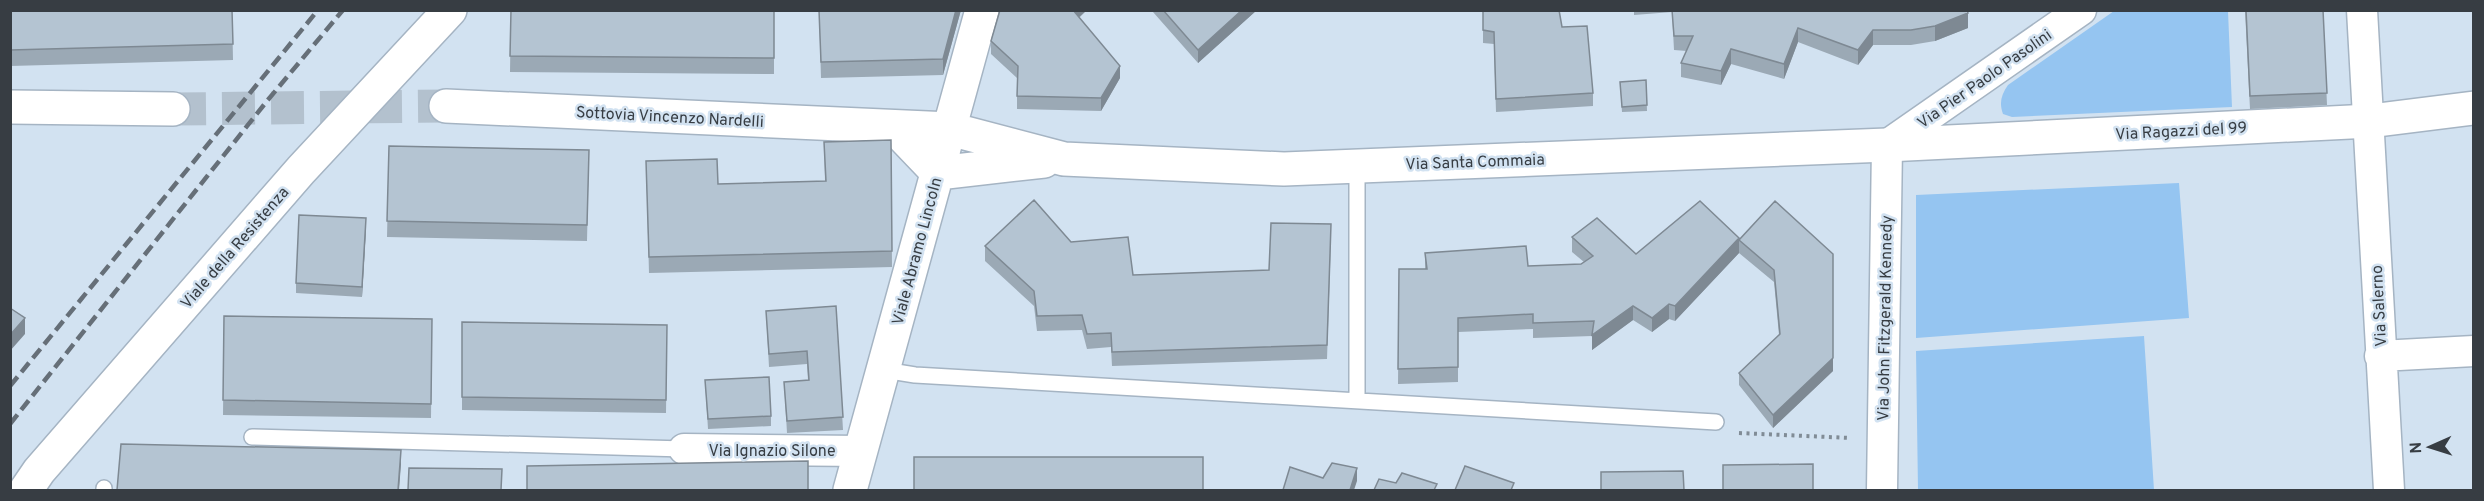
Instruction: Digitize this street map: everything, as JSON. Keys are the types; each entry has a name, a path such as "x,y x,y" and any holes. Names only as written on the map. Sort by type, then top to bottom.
{"street":[{"name":"Viale della Resistenza","path":"26,490 39,471 301,170 450,10"},
{"name":"Viale Abramo Lincoln","path":"850,490 982,10"},
{"name":"Via Pier Paolo Pasolini","path":"1887,145 2081,10"},
{"name":"Via Salerno","path":"2362,10 2389,490"},
{"name":"Sottovia Vincenzo Nardelli","path":"446,106 950,129"},
{"path":"10,107 174,109"},
{"name":"Via Ragazzi del 99","path":"1887,145 2370,121 2474,108"},
{"path":"894,127 938,173"},
{"name":"Via Santa Commaia","path":"950,129 1064,159"},
{"name":"Via Santa Commaia","path":"938,173 1064,159 1284,169 1887,145"},
{"name":"Via John Fitzgerald Kennedy","path":"1882,490 1887,145"},
{"path":"2380,356 2474,351"},
{"name":"Via Ignazio Silone","path":"684,449 861,451"}],"lane":[{"path":"1357,166 1357,399"},
{"path":"884,370 915,375 1357,399 1716,422"},
{"path":"252,437 684,449"}],"path":[{"path":"1716,422 1725,433 1882,440"}],"shaded area":[{"path":"2114,11 2228,11 2232,107 2012,117 2003,114 2001,99 2008,85"},
{"path":"2179,183 2189,318 1916,338 1916,195"},
{"path":"2144,336 2154,490 1918,490 1916,351"}],"building":[{"path":"10,10 232,10 233,44 10,50"},
{"path":"511,10 774,10 774,58 510,56"},
{"path":"819,10 956,10 943,59 821,62"},
{"path":"1000,10 1073,10 1120,66 1101,98 1017,96 1018,66 991,41"},
{"path":"1163,10 1242,10 1198,50"},
{"path":"1483,10 1559,10 1562,27 1587,26 1593,93 1496,99 1494,32 1483,30"},
{"path":"1672,10 1967,10 1968,13 1935,26 1911,30 1873,30 1858,50 1798,28 1784,64 1731,49 1721,71 1681,63 1693,36 1674,36"},
{"path":"2246,10 2323,10 2327,93 2250,96"},
{"path":"1646,80 1647,105 1622,107 1620,82"},
{"path":"891,140 892,251 649,257 646,161 717,159 718,184 826,181 824,142"},
{"path":"389,146 589,150 587,225 387,221"},
{"path":"1034,200 1071,242 1128,237 1133,275 1269,270 1271,223 1331,224 1327,345 1112,352 1111,333 1087,334 1082,315 1037,316 1034,291 985,246"},
{"path":"1700,201 1739,238 1675,306 1669,304 1652,318 1633,306 1592,335 1594,321 1533,323 1533,314 1458,318 1458,367 1398,369 1399,269 1427,269 1425,253 1526,246 1528,266 1581,264 1593,256 1572,237 1597,218 1636,254"},
{"path":"1775,201 1833,254 1833,358 1773,415 1739,373 1780,334 1774,270 1739,240"},
{"path":"299,215 366,218 362,287 296,283"},
{"path":"836,306 843,417 787,421 784,382 809,380 807,351 769,354 766,311"},
{"path":"10,308 25,318 10,335"},
{"path":"224,316 432,319 431,404 223,400"},
{"path":"462,322 667,325 666,400 462,397"},
{"path":"769,377 771,416 708,419 705,380"},
{"path":"121,444 401,450 398,490 117,490"},
{"path":"914,457 1203,457 1203,490 914,490"},
{"path":"808,461 808,490 527,490 527,466"},
{"path":"1332,463 1357,468 1350,490 1283,490 1290,467 1323,478"},
{"path":"1813,464 1813,490 1723,490 1723,465"},
{"path":"1465,466 1514,483 1511,490 1455,490"},
{"path":"409,468 502,469 501,490 408,490"},
{"path":"1683,471 1684,490 1601,490 1601,472"},
{"path":"1402,473 1437,484 1434,490 1374,490 1379,479 1396,483"}],"tunnel":[{"path":"173,109 446,106"}],"railway":[{"path":"10,386 318,10"},
{"path":"10,424 267,101 343,10"}]}
